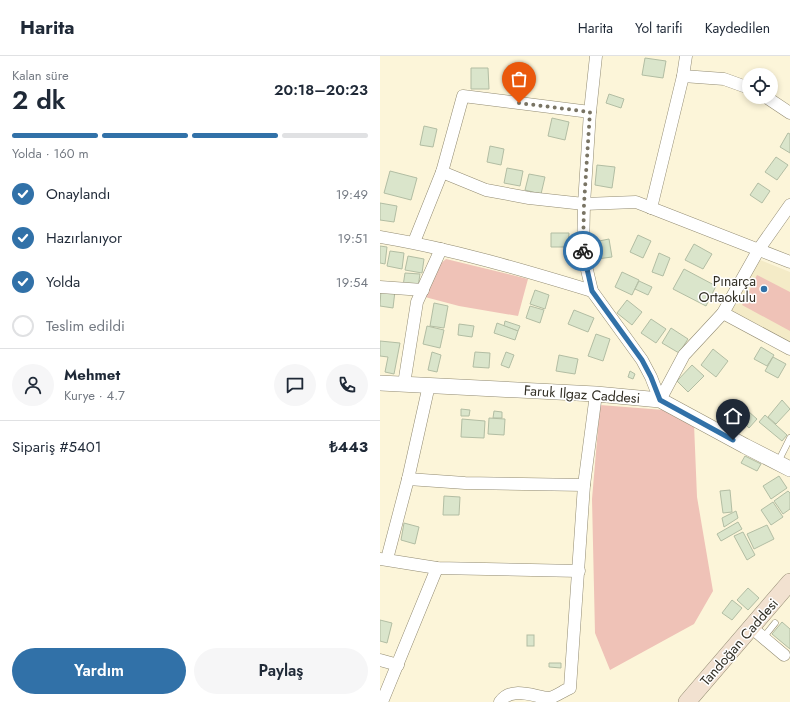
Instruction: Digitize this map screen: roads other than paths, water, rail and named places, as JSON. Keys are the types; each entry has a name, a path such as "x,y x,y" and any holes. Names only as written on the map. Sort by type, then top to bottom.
{"main road":[{"name":"Tandoğan Caddesi","path":"687,702 757,633 790,582"}],"street":[{"path":"596,56 590,112 584,204 583,253 592,291 642,360 651,377 660,400"},
{"path":"651,208 683,76 686,56"},
{"path":"683,76 724,79 742,85"},
{"path":"414,242 442,172 463,96 590,112"},
{"path":"776,104 790,113"},
{"path":"442,172 486,190 529,198 584,204 636,202 790,262"},
{"path":"660,400 684,355 723,312 759,249 790,205"},
{"path":"380,237 414,242 520,269 592,291"},
{"path":"404,384 417,302 441,249"},
{"path":"380,287 422,290"},
{"path":"723,312 790,349"},
{"name":"Faruk Ilgaz Caddesi","path":"380,383 596,394 660,400 784,466"},
{"path":"429,385 408,479 384,559 437,568 578,571"},
{"path":"500,702 504,696 511,693 549,698 554,697 559,692 570,688 584,485 596,394"},
{"path":"408,479 465,483 584,485"},
{"path":"382,702 437,568"},
{"path":"757,633 784,655"},
{"path":"380,660 398,665"}],"lane":[{"path":"784,466 790,438"},
{"path":"757,633 775,623"}],"place":[{"name":"Pınarça Ortaokulu","path":"764,289"}]}
